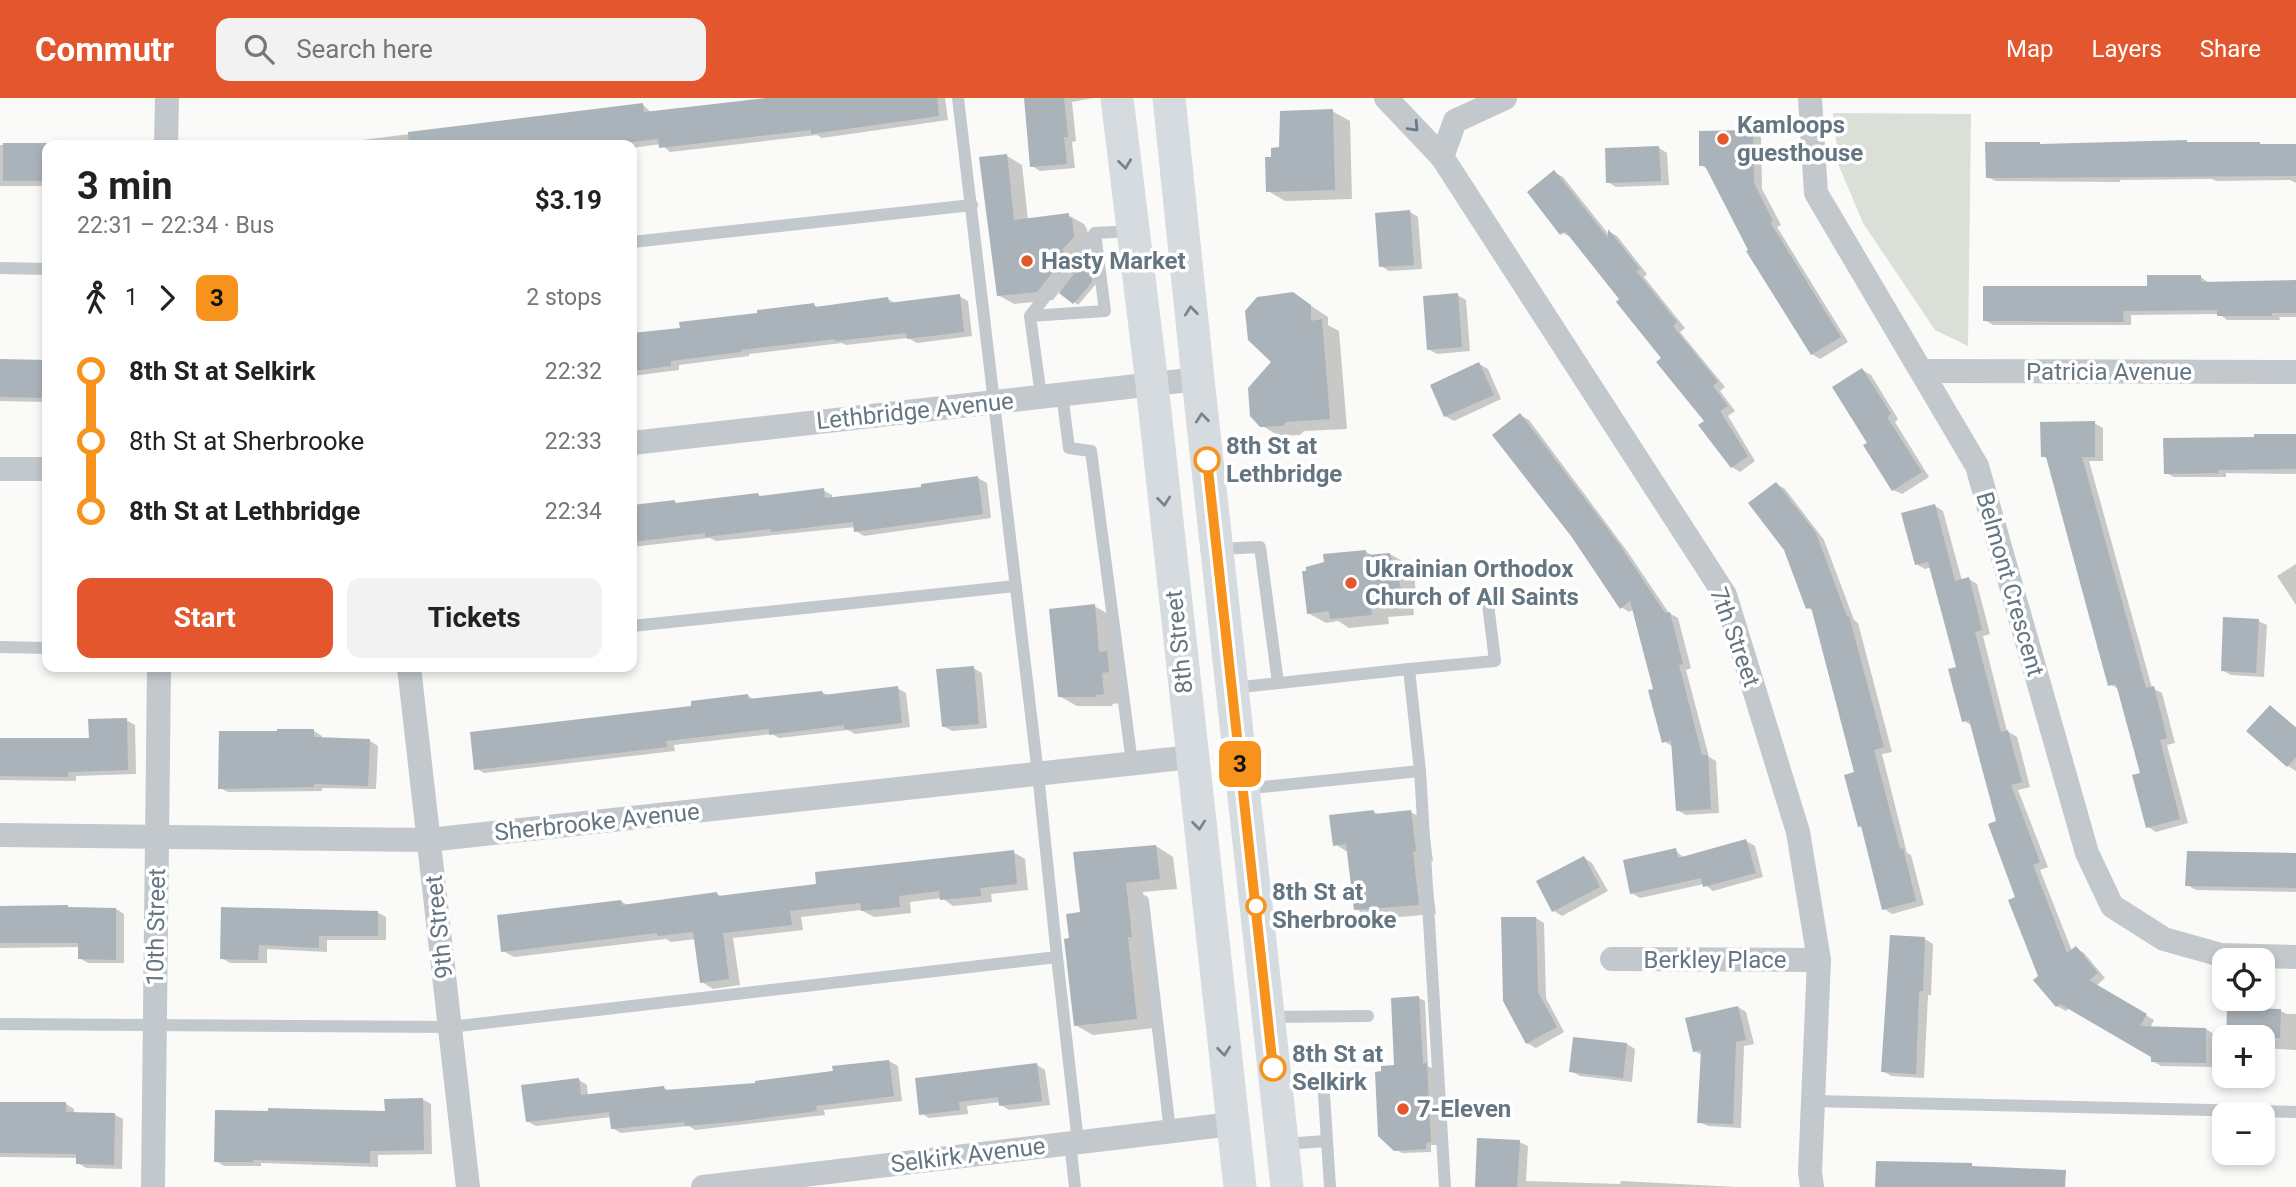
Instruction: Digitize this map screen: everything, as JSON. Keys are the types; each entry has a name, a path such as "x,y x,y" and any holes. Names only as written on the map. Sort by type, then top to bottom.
{"main road":[{"name":"8th Street","path":"1117,98 1152,384 1240,1187"},
{"name":"8th Street","path":"1169,98 1287,1187"}],"street":[{"path":"166,140 167,98"},
{"name":"7th Street","path":"1386,98 1442,157 1725,595 1798,832 1819,960 1810,1172 1812,1187"},
{"path":"1442,157 1455,121 1505,98"},
{"name":"Belmont Crescent","path":"1810,98 1816,193 1977,466 2087,853 2112,906 2164,939 2221,955 2296,957"},
{"name":"Patricia Avenue","path":"1922,371 2296,372"},
{"name":"Lethbridge Avenue","path":"637,442 1198,379"},
{"path":"0,469 42,469"},
{"name":"10th Street","path":"153,1187 159,672"},
{"name":"9th Street","path":"410,672 468,1187"},
{"name":"Sherbrooke Avenue","path":"0,835 429,841 1191,757"},
{"name":"Berkley Place","path":"1612,959 1819,960"},
{"name":"Selkirk Avenue","path":"703,1187 1232,1124"}],"lane":[{"path":"958,98 1038,774 1074,1143 1075,1187"},
{"path":"637,241 972,205"},
{"path":"1030,316 1095,233 1133,231"},
{"path":"1030,316 1105,311 1095,233"},
{"path":"0,268 42,269"},
{"path":"1030,316 1051,395 1069,448 1091,451 1132,763"},
{"path":"1216,549 1260,547 1278,683"},
{"path":"637,625 1016,586"},
{"path":"1232,688 1495,661 1487,596"},
{"path":"0,647 42,648"},
{"path":"1409,670 1420,771 1445,1187"},
{"path":"1243,789 1420,771"},
{"path":"1143,901 1170,1131"},
{"path":"0,1024 450,1027 1057,957"},
{"path":"1268,1017 1368,1016"},
{"path":"1323,1080 1330,1187"},
{"path":"1813,1101 2296,1112"},
{"path":"1282,1144 1327,1141"}],"shaded area":[{"path":"1833,113 1971,114 1968,346 1935,330 1863,223 1839,166"}],"building":[{"path":"766,98 937,98 939,116 811,134 811,130 659,148 658,139 637,141 409,140 408,132 643,103 644,112"},
{"path":"1024,98 1064,98 1068,137 1064,137 1067,164 1030,167"},
{"path":"1333,109 1335,190 1266,192 1265,157 1271,157 1271,148 1279,147 1280,111"},
{"path":"1753,130 1754,183 1773,221 1770,222 1841,337 1811,355 1746,251 1748,250 1705,166 1699,166 1699,131"},
{"path":"2187,140 2296,144 2296,176 1986,178 1985,142 2040,144"},
{"path":"3,143 42,143 42,181 3,181"},
{"path":"1659,146 1661,181 1606,183 1605,148"},
{"name":"Hasty Market","path":"1007,154 1014,220 1069,213 1074,237 1062,250 1067,254 1037,292 997,296 979,157"},
{"path":"1554,170 1608,238 1608,229 1640,269 1636,271 1677,322 1673,326 1718,382 1713,386 1728,406 1720,411 1748,456 1731,468 1698,425 1704,421 1656,362 1661,358 1616,302 1619,299 1565,231 1560,235 1527,192"},
{"path":"1410,210 1414,265 1379,267 1375,213"},
{"path":"1081,265 1091,273 1092,282 1073,304 1059,293"},
{"path":"2147,275 2201,275 2201,282 2296,280 2296,313 2217,316 2217,310 2123,311 2124,322 1983,321 1983,286 2147,286"},
{"path":"1293,292 1311,305 1311,321 1322,319 1330,419 1260,427 1250,416 1248,388 1271,362 1248,340 1245,311 1257,297"},
{"path":"1458,293 1462,347 1427,350 1423,296"},
{"path":"960,294 964,332 907,339 906,333 741,350 671,361 671,366 637,370 637,332 680,328 679,322 814,303 815,307 888,297 889,303"},
{"path":"0,359 42,360 42,398 0,397"},
{"path":"1479,362 1494,395 1444,417 1430,385"},
{"path":"1862,368 1891,414 1887,417 1922,472 1892,491 1863,445 1867,443 1832,387"},
{"path":"1520,413 1619,544 1665,613 1670,612 1683,664 1679,665 1702,755 1708,755 1711,809 1676,811 1671,740 1662,743 1648,690 1653,689 1630,601 1620,609 1571,536 1492,435"},
{"path":"2095,421 2095,457 2082,457 2146,688 2154,686 2167,738 2160,740 2180,819 2146,828 2132,775 2140,773 2116,684 2108,686 2046,457 2041,457 2040,422"},
{"path":"2254,434 2296,434 2296,469 2164,474 2163,438 2254,437"},
{"path":"978,476 983,514 854,532 853,522 771,532 771,529 705,537 705,533 637,541 637,504 675,500 675,503 758,493 759,496 824,488 825,498 921,487 921,484"},
{"path":"1776,482 1816,533 1847,617 1849,616 1884,747 1874,750 1916,901 1882,910 1861,826 1858,827 1844,775 1854,772 1811,607 1806,609 1784,550 1748,503"},
{"path":"1935,504 1955,581 1969,577 1982,630 1975,632 2001,732 2008,730 2022,782 2011,785 2040,862 2033,865 2067,953 2076,946 2098,973 2089,980 2147,1014 2140,1026 2206,1028 2206,1063 2151,1062 2151,1057 2060,1004 2056,1007 2033,980 2038,976 2008,900 2015,897 1988,824 1996,821 1969,720 1962,722 1948,669 1956,667 1928,562 1915,565 1901,513"},
{"name":"Ukrainian Orthodox Church of All Saints","path":"1366,550 1366,555 1390,553 1392,563 1397,563 1401,594 1396,595 1397,605 1371,608 1372,615 1330,619 1329,611 1307,614 1302,571 1306,571 1306,567 1324,562 1323,554"},
{"path":"1095,604 1099,652 1107,651 1109,672 1102,673 1104,694 1096,697 1058,697 1049,609"},
{"path":"2223,617 2259,619 2256,673 2221,671"},
{"path":"974,666 979,724 942,727 936,669"},
{"path":"898,686 902,723 845,730 844,725 769,735 769,729 666,741 667,747 474,770 470,732 691,706 691,701 748,694 749,699 822,691 823,695"},
{"path":"2270,705 2296,728 2296,757 2287,767 2246,731"},
{"path":"127,718 128,770 68,772 68,777 0,776 0,738 89,738 88,719"},
{"path":"314,729 314,737 370,739 368,786 314,784 314,787 218,789 219,731"},
{"path":"1374,810 1374,814 1411,810 1419,905 1354,910 1346,844 1333,846 1329,815"},
{"path":"1746,839 1756,873 1703,887 1701,878 1630,894 1623,860 1676,848 1678,858"},
{"path":"1156,845 1160,879 1126,883 1132,937 1128,937 1137,1019 1074,1026 1064,939 1069,938 1066,914 1080,912 1073,852"},
{"path":"1014,850 1017,884 980,888 981,896 940,900 939,891 899,896 900,907 861,911 860,903 790,911 792,925 723,933 729,979 700,983 693,932 658,936 657,933 501,952 497,915 621,900 622,905 717,892 718,896 816,884 815,872"},
{"path":"2187,851 2296,853 2296,888 2185,886"},
{"path":"1584,856 1600,887 1552,912 1536,881"},
{"path":"68,905 116,908 116,960 78,959 78,943 0,943 0,906"},
{"path":"221,907 378,911 378,936 319,936 319,948 259,945 258,960 220,959"},
{"path":"1501,917 1536,917 1538,992 1557,1027 1526,1044 1503,1001"},
{"path":"1890,935 1925,937 1923,991 1919,991 1916,1074 1881,1072"},
{"name":"7-Eleven","path":"1419,996 1423,1064 1427,1063 1431,1142 1426,1143 1426,1149 1394,1151 1378,1136 1375,1072 1381,1071 1381,1066 1394,1065 1391,998"},
{"path":"1738,1006 1746,1040 1736,1042 1733,1124 1697,1123 1701,1050 1693,1052 1685,1018"},
{"path":"2281,1009 2280,1038 2275,1038 2275,1025 2226,1025 2227,1011"},
{"path":"1573,1037 1627,1043 1623,1078 1569,1072"},
{"path":"889,1060 894,1096 816,1106 817,1111 685,1126 684,1122 611,1129 609,1112 526,1122 521,1085 579,1078 581,1095 664,1086 665,1090 755,1083 833,1071 832,1066"},
{"path":"1037,1063 1042,1101 999,1106 998,1097 959,1102 960,1110 919,1115 915,1078"},
{"path":"423,1098 424,1150 370,1151 370,1163 253,1160 214,1162 215,1110 268,1111 268,1108 385,1111 384,1099"},
{"path":"0,1102 66,1102 66,1112 115,1113 114,1165 76,1164 76,1154 0,1153"},
{"path":"1477,1138 1520,1140 1517,1187 1475,1187"},
{"path":"1876,1161 1972,1163 1972,1166 2066,1170 2065,1187 1875,1187"}],"bus line":[{"name":"3","path":"1207,460 1273,1068"}],"place":[{"name":"Kamloops guesthouse","path":"1723,139"},
{"name":"Hasty Market","path":"1027,261"},
{"name":"8th St at Lethbridge","path":"1207,460"},
{"name":"Ukrainian Orthodox Church of All Saints","path":"1351,583"},
{"name":"8th St at Sherbrooke","path":"1256,906"},
{"name":"8th St at Selkirk","path":"1273,1068"},
{"name":"7-Eleven","path":"1403,1109"}]}
